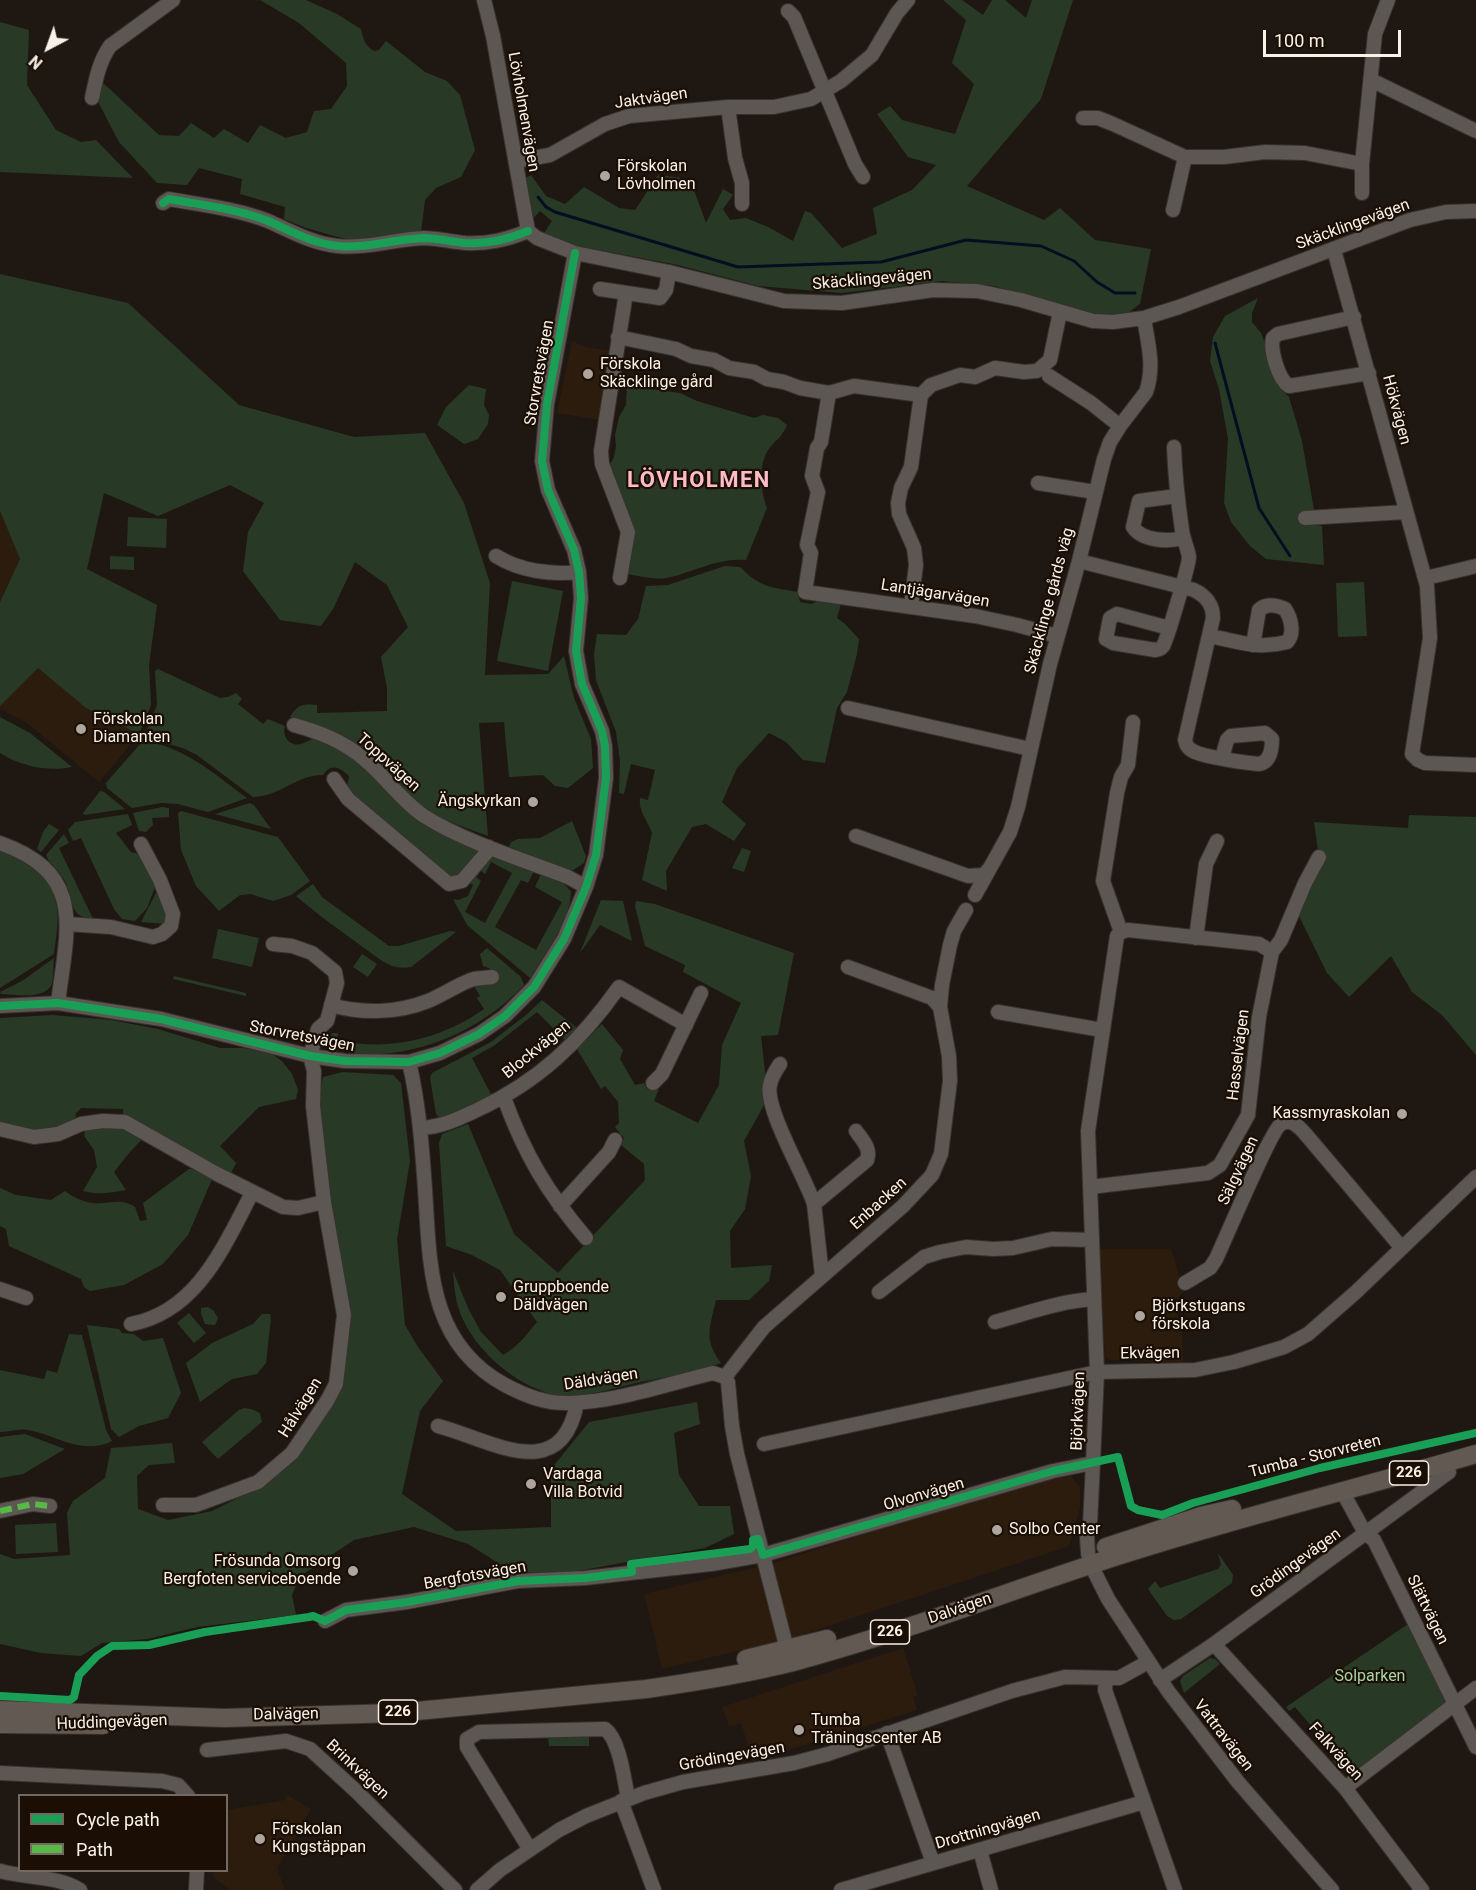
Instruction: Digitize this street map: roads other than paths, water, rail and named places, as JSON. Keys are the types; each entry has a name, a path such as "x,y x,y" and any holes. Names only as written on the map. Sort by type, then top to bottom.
{"main road":[{"name":"Dalvägen","path":"0,1710 224,1718 396,1713 684,1684 904,1628 1096,1557 1387,1480 1476,1454"},
{"name":"Huddingevägen","path":"0,1724 93,1725 224,1718"}],"street":[{"path":"92,98 103,56 111,46 173,0"},
{"name":"Lövholmenvägen","path":"484,0 528,231"},
{"name":"Jaktvägen","path":"516,161 550,155 618,118 728,107 761,108 788,105 811,99 826,92 854,72 872,55 897,13 908,0"},
{"path":"1362,193 1362,164 1375,34 1388,0"},
{"path":"788,12 794,17 855,164 863,177"},
{"path":"1371,80 1476,131"},
{"path":"728,107 735,158 742,183 742,204"},
{"path":"1083,118 1098,118 1185,157 1224,157 1265,152 1305,153 1362,164"},
{"path":"1173,210 1185,157"},
{"path":"163,203 169,199 215,207 267,221 312,241 347,247 424,238 465,243 490,243 528,231"},
{"name":"Skäcklingevägen","path":"528,231 537,238 575,253 669,272 784,301 842,303 922,291 956,290 1000,295 1093,321 1113,322 1144,318 1427,216 1467,210 1476,211"},
{"name":"Hökvägen","path":"1334,250 1425,578 1430,613 1430,638 1412,753 1418,760 1425,763 1476,765"},
{"name":"Storvretsvägen","path":"0,1006 58,1003 160,1019 310,1056 345,1061 409,1062 460,1045 506,1016 534,987 559,948 576,915 586,887 596,855 606,778 602,731 582,684 576,651 581,598 579,572 574,550 548,490 542,461 547,404 575,253"},
{"path":"600,289 660,298 666,290 669,272"},
{"path":"621,578 628,532 602,464 601,451 626,293"},
{"path":"911,606 916,565 914,548 899,514 898,503 911,467 921,395 931,386 960,375 975,376 996,368 1024,372 1037,371 1050,360 1060,312"},
{"path":"1354,317 1278,334 1273,338 1273,351 1282,378 1289,386 1369,373"},
{"name":"Skäcklinge gårds väg","path":"975,895 1014,821 1057,636 1110,442 1146,392 1151,364 1144,318"},
{"path":"618,338 676,349 692,356 714,360 729,368 754,372 767,379 829,393 854,386 921,395"},
{"path":"1049,376 1091,403 1120,426"},
{"name":"Lantjägarvägen","path":"829,393 821,442 817,448 812,476 818,492 807,545 811,553 805,592 975,616 1057,636"},
{"path":"1169,628 1189,558 1183,538 1177,496 1174,447"},
{"path":"1038,483 1095,492"},
{"path":"1177,496 1139,501 1133,527 1136,532 1154,538 1169,541 1183,538"},
{"path":"1305,518 1406,512"},
{"path":"496,556 517,567 562,574 579,572"},
{"path":"1079,561 1200,593 1209,602 1213,618 1185,740 1192,751 1222,758"},
{"path":"1425,578 1476,566"},
{"path":"1209,636 1253,645"},
{"path":"848,708 1030,749"},
{"path":"1133,722 1128,765 1121,777 1117,793 1103,881 1121,932 1128,930 1259,945 1272,952"},
{"name":"Toppvägen","path":"294,725 333,738 346,746 364,759 414,808 445,828 568,877 586,887"},
{"path":"334,779 348,798 449,884 462,881 489,847"},
{"path":"856,836 968,876 984,875 988,870"},
{"path":"1196,938 1206,864 1217,841"},
{"path":"0,843 26,854 48,870 65,900 67,924 58,1003"},
{"path":"67,924 111,927 153,937 162,934 171,926 173,914 160,880 141,844"},
{"name":"Hasselvägen","path":"1090,1187 1208,1173 1220,1165 1248,1115 1259,1017 1272,952 1281,940 1305,883 1319,857"},
{"name":"Enbacken","path":"725,1377 755,1336 903,1206 930,1178 938,1162 944,1135 950,1072 940,1007 947,954 954,931 966,910"},
{"name":"Björkvägen","path":"1096,1557 1096,1533 1090,1524 1097,1372 1088,1131 1115,947 1117,936 1121,932"},
{"name":"Storvretsvägen","path":"273,944 292,946 312,952 335,972 338,983 327,1021 318,1029 310,1056"},
{"path":"848,967 932,998 940,1007"},
{"path":"331,1005 344,1009 365,1010 403,1008 427,1002 474,979 492,977"},
{"name":"Blockvägen","path":"420,1128 444,1126 504,1098 544,1070 586,1031 619,987 686,1025"},
{"path":"653,1083 662,1074 701,993"},
{"path":"998,1012 1102,1030"},
{"name":"Hålvägen","path":"163,1505 196,1505 258,1482 292,1453 336,1384 344,1323 324,1202 313,1113 314,1071 310,1056"},
{"name":"Däldvägen","path":"409,1062 420,1128 429,1252 435,1291 444,1321 468,1356 484,1371 515,1390 541,1401 577,1403 600,1400 713,1373 725,1377"},
{"path":"780,1064 769,1086 771,1098 782,1134 814,1204 822,1275"},
{"path":"504,1098 531,1162 560,1206 586,1238"},
{"path":"0,1129 34,1137 58,1134 81,1124 103,1121 125,1122 252,1193 283,1207 298,1208 324,1202"},
{"name":"Sälgvägen","path":"1185,1283 1210,1268 1216,1260 1268,1148 1280,1125 1287,1122 1295,1124 1308,1137 1401,1247"},
{"path":"814,1204 867,1160 869,1153 866,1144 856,1131"},
{"path":"560,1206 603,1159 615,1140"},
{"name":"Ekvägen","path":"764,1444 1097,1372 1195,1370 1234,1362 1284,1347 1308,1334 1356,1292 1476,1177"},
{"path":"131,1324 147,1321 168,1311 197,1285 209,1271 252,1193"},
{"path":"879,1292 924,1257 940,1252 966,1247 993,1250 1013,1248 1052,1239 1092,1240"},
{"path":"0,1289 26,1298"},
{"path":"995,1322 1052,1305 1094,1299"},
{"path":"725,1377 730,1391 735,1443 789,1656"},
{"path":"438,1426 502,1447 532,1453 541,1452 551,1448 565,1437 574,1418 577,1403"},
{"name":"Olvonvägen","path":"763,1555 1053,1471 1094,1463"},
{"name":"Grödingevägen","path":"1160,1680 1214,1644 1449,1472"},
{"name":"Slättvägen","path":"1342,1491 1365,1533 1374,1540 1476,1747"},
{"path":"0,1511 33,1504 50,1506"},
{"name":"Bergfotsvägen","path":"325,1621 346,1610 407,1602 518,1581 585,1578 711,1564 763,1555"},
{"name":"Vattravägen","path":"1096,1557 1104,1592 1160,1680 1238,1782 1332,1890"},
{"name":"Falkvägen","path":"1214,1644 1345,1788 1422,1890"},
{"name":"Grödingevägen","path":"477,1890 529,1848 586,1816 625,1800 683,1782 794,1763 987,1699 1065,1677 1119,1678 1148,1662"},
{"path":"1106,1679 1105,1690 1175,1890"},
{"path":"1345,1788 1476,1688"},
{"path":"529,1848 467,1747 467,1738 480,1732 605,1729 611,1734 616,1746 625,1800 654,1890"},
{"path":"887,1733 933,1863"},
{"name":"Brinkvägen","path":"207,1750 286,1741 310,1749 356,1791 455,1890"},
{"path":"0,1773 162,1781 178,1785 186,1794"},
{"name":"Drottningvägen","path":"841,1890 1144,1802"},
{"path":"980,1850 992,1890"},
{"path":"0,1871 16,1876 68,1882 80,1890"},
{"path":"196,1890 197,1872"}],"waterway":[{"path":"538,197 546,207 555,212 738,267 881,262 966,240 1041,246 1074,261 1097,282 1115,293 1135,293"},
{"path":"1215,343 1259,508 1290,556"}],"place":[{"name":"Förskolan Lövholmen","path":"605,176"},
{"name":"Förskola Skäcklinge gård","path":"588,374"},
{"name":"Förskolan Diamanten","path":"81,729"},
{"name":"Ängskyrkan","path":"533,802"},
{"name":"Kassmyraskolan","path":"1402,1114"},
{"name":"Gruppboende Däldvägen","path":"501,1297"},
{"name":"Björkstugans förskola","path":"1140,1316"},
{"name":"Vardaga Villa Botvid","path":"531,1484"},
{"name":"Solbo Center","path":"997,1530"},
{"name":"Frösunda Omsorg Bergfoten serviceboende","path":"353,1571"},
{"name":"Tumba Träningscenter AB","path":"799,1730"},
{"name":"Förskolan Kungstäppan","path":"260,1839"}],"district":[{"name":"LÖVHOLMEN","path":"699,481"}],"park label":[{"name":"Solparken","path":"1370,1677"}]}
